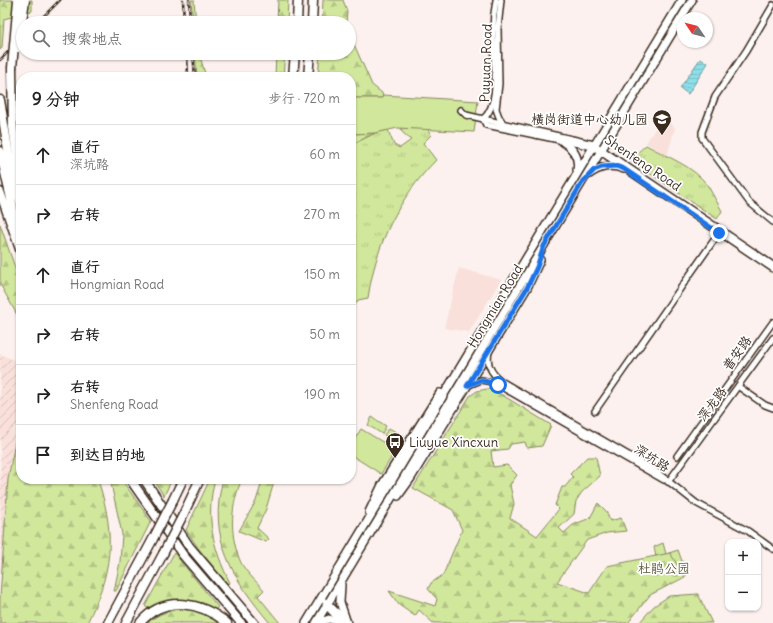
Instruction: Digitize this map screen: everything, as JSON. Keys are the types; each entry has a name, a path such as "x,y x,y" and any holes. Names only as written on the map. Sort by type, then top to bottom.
{"highway":[{"path":"17,16 18,0"},
{"path":"22,16 25,0"},
{"path":"297,16 298,0"},
{"path":"312,16 313,0"},
{"path":"16,33 12,92 13,127 16,148"},
{"path":"14,66 16,54"},
{"path":"293,72 294,60"},
{"path":"308,72 309,60"},
{"path":"0,100 11,168 16,186"},
{"path":"0,151 16,220"},
{"path":"0,192 16,238"},
{"path":"133,484 183,555 241,623"},
{"path":"147,484 189,546 254,623"},
{"path":"108,623 181,484"},
{"path":"126,623 163,554 198,484"},
{"path":"140,623 152,612 161,608 182,603 204,608 227,623"}],"main road":[{"name":"Hongmian Road","path":"306,623 682,0"},
{"name":"Hongmian Road","path":"317,623 692,0"},
{"path":"562,141 568,145 576,155 578,167 576,174"},
{"path":"582,183 594,170 602,167 616,166 624,169"},
{"path":"378,521 411,478 491,348 530,283 544,246"},
{"path":"317,623 329,619 345,622 340,602 343,578"}],"street":[{"name":"Puyuan Road","path":"483,119 489,113 494,93 492,32 496,0"},
{"name":"Puyuan Road","path":"502,0 498,28 500,84 496,109 498,117 504,124"},
{"path":"773,4 746,51 715,97 702,132 704,143 749,202 773,222"},
{"name":"Shenfeng Road","path":"461,110 466,115 594,146 720,231 773,269"},
{"name":"Shenfeng Road","path":"483,119 486,125 594,146"},
{"name":"Shenfeng Road","path":"601,150 624,169 773,265"},
{"path":"595,411 720,231"},
{"name":"普安路","path":"677,456 773,322"},
{"name":"深龙路","path":"668,482 739,387 773,338"},
{"name":"深坑路","path":"491,348 488,354 489,366 500,381 654,470 668,482"},
{"name":"深坑路","path":"467,386 481,380 493,382 668,482"},
{"path":"739,387 764,405 773,408"},
{"path":"668,482 696,503 748,531 773,549"},
{"path":"321,599 345,622"}],"shaded area":[{"name":"横岗街道中心幼儿园","path":"664,115 675,128 667,156 646,143"},
{"path":"459,268 501,280 469,332 444,328"},
{"path":"0,354 16,361 16,427 14,428 1,623"}],"green space":[{"path":"0,0 32,0 32,11 4,19 2,48 0,50"},
{"path":"191,0 194,0 195,16 192,16"},
{"path":"278,0 288,0 287,16 277,16"},
{"path":"323,0 343,0 347,11 347,16 322,16"},
{"path":"356,49 372,85 382,93 383,98 356,98 356,72 318,72 319,60 356,60"},
{"path":"196,60 201,60 205,72 197,72"},
{"path":"276,60 284,60 283,72 275,72"},
{"path":"383,95 478,101 474,132 398,128 375,133 356,134 356,98 382,98"},
{"path":"401,128 427,128 431,135 423,143 436,160 410,190 391,223 377,259 368,298 358,300 356,303 356,142 375,133 388,130 394,145 400,148 411,140 402,132"},
{"path":"375,133 356,142 356,134"},
{"path":"646,145 680,162 702,179 708,186 722,211 717,219 624,156 626,153 635,155"},
{"path":"0,224 16,270 16,313 0,284"},
{"path":"487,389 494,390 551,425 542,446 527,448 525,442 511,444 508,449 491,451 493,467 507,465 517,475 510,485 514,504 510,518 537,536 559,509 555,505 562,487 565,487 573,477 570,474 587,457 596,457 600,476 582,492 576,501 574,514 559,528 564,533 573,525 590,518 598,503 606,511 610,521 621,518 626,531 607,533 587,540 557,582 589,593 607,566 670,553 685,577 650,595 628,623 433,623 419,610 415,616 399,605 389,591 435,606 437,599 428,589 431,583 443,575 462,530 453,510 413,488 470,396 477,391"},
{"path":"372,417 386,426 382,434 368,425"},
{"path":"389,428 403,436 399,444 384,435"},
{"path":"361,429 396,450 381,474 356,458 356,437"},
{"path":"16,437 16,484 99,484 108,521 109,554 102,587 87,623 0,623 0,598 8,479"},
{"path":"111,484 125,484 151,521 116,591 114,591 120,562 122,534"},
{"path":"156,484 170,484 164,496"},
{"path":"208,484 214,484 211,507 212,532 219,557 230,583 228,585 199,549 186,530"},
{"path":"222,484 240,484 235,498 233,518 236,548 243,567 264,590 258,596 280,623 270,623 257,607 235,574 221,539 218,520 219,500"},
{"path":"261,484 274,484 266,509 257,528 269,539 266,542 239,531 256,501"},
{"name":"杜鹃公园","path":"663,543 666,554 678,550 687,575 634,591 656,557 654,547"},
{"path":"174,553 218,607 215,610 206,605 189,600 173,600 147,608 145,606"},
{"path":"698,594 712,623 639,623 654,606 669,596"},
{"path":"186,608 210,616 220,623 147,623 165,612"}],"water":[{"path":"700,59 708,63 688,94 680,88"}],"railway":[{"path":"44,16 60,0"},
{"path":"183,0 184,16"},
{"path":"189,0 190,16"},
{"path":"0,60 16,44"},
{"path":"187,60 188,72"},
{"path":"194,60 195,72"}],"place":[{"name":"横岗街道中心幼儿园","path":"662,136"},
{"name":"Liuyue Xincxun","path":"395,459"}],"route":[{"path":"498,385 493,382 481,380 467,386 533,278 544,246 582,183 594,170 609,165 624,169 719,233"}]}
